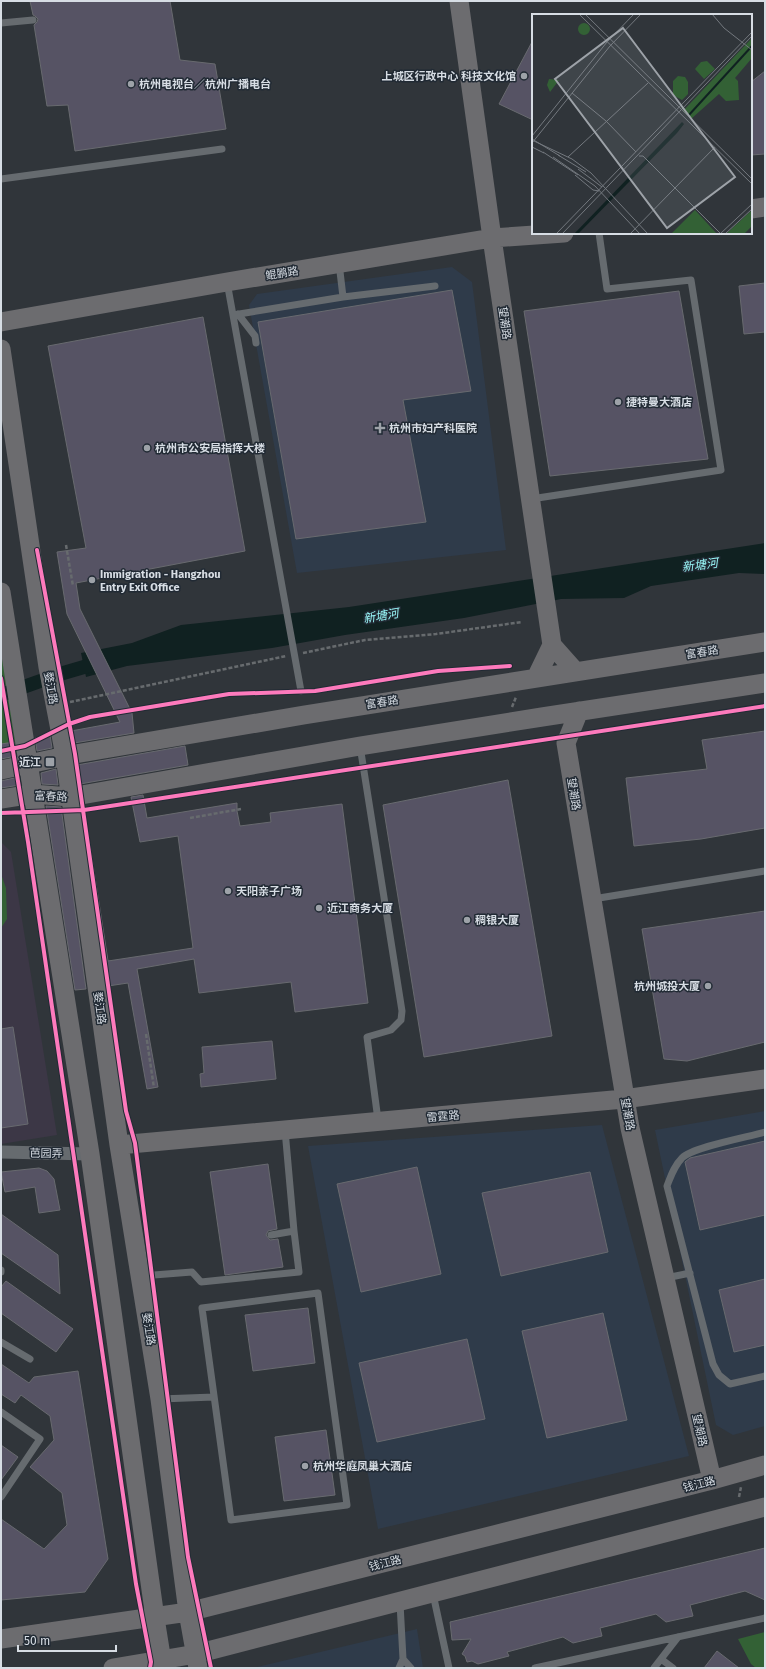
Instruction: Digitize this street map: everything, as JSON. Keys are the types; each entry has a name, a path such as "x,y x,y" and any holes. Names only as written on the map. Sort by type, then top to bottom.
{"street":[{"name":"望潮路","path":"459,1 492,238 551,638"},
{"path":"752,209 765,207"},
{"name":"鲲鹏路","path":"1,322 338,263 492,238 550,234"},
{"name":"婺江路","path":"1,349 48,667 59,697 70,797 120,1145 160,1399 188,1612 197,1661"},
{"path":"1,592 15,677 27,765 33,794 90,1154 155,1618 163,1664"},
{"path":"551,638 576,672"},
{"path":"536,678 551,638"},
{"name":"富春路","path":"1,770 65,756 311,714 765,642"},
{"name":"富春路","path":"1,799 33,794 70,797 360,746 765,683"},
{"path":"542,717 566,743 579,711"},
{"name":"望潮路","path":"566,743 624,1099 712,1480"},
{"name":"雷霆路","path":"120,1145 624,1099 765,1079"},
{"name":"芭园弄","path":"1,1152 90,1154"},
{"name":"钱江路","path":"1,1639 155,1618 188,1612 712,1480 765,1465"},
{"path":"113,1668 197,1661 400,1602 765,1507"}],"lane":[{"path":"1,23 33,20"},
{"path":"1,179 222,149"},
{"path":"531,500 720,470 691,280 607,289 599,234"},
{"path":"338,263 343,297"},
{"path":"227,282 236,315 301,691"},
{"path":"236,315 343,297 435,286"},
{"path":"236,315 255,336 256,343"},
{"path":"360,746 402,1011 401,1020 391,1030 367,1038 378,1122"},
{"path":"591,900 765,871"},
{"path":"141,1276 192,1272 200,1282 299,1272 285,1130"},
{"path":"765,1132 697,1150 682,1157 673,1170 667,1186 713,1364 719,1375 730,1384 765,1376"},
{"path":"272,1235 294,1231"},
{"path":"665,1278 690,1273"},
{"path":"318,1293 347,1505 231,1520 214,1397 202,1308 318,1293"},
{"path":"1,1342 30,1359"},
{"path":"160,1399 214,1397"},
{"path":"1,1412 40,1440 1,1497"},
{"path":"433,1594 449,1668"},
{"path":"399,1668 403,1659 400,1602"},
{"path":"535,1668 765,1618"},
{"path":"654,1668 678,1637"},
{"path":"403,1659 411,1668"},
{"path":"661,1659 674,1668"}],"path":[{"path":"66,545 72,586"},
{"path":"512,707 517,693"},
{"path":"59,697 66,707"},
{"path":"190,818 241,809"},
{"path":"146,1034 154,1088"},
{"path":"738,1498 742,1486"}],"shaded area":[{"name":"杭州市妇产科医院","path":"452,267 472,282 506,550 297,573 249,305 257,294"},
{"path":"1,842 11,852 57,1135 1,1144"},
{"path":"765,1111 765,1426 733,1435 716,1425 655,1130"},
{"path":"602,1125 689,1456 378,1529 308,1146"},
{"path":"417,1629 423,1668 253,1668"}],"green space":[{"path":"1,654 3,654 17,753 1,756"},
{"path":"1,874 6,888 7,919 1,928"},
{"path":"765,1632 765,1668 756,1668 751,1664 738,1639"}],"water":[{"path":"765,543 765,574 739,573 651,586 624,598 561,599 464,618 345,635 272,648 127,666 86,677 81,653 132,643 181,625 349,607"}],"building":[{"name":"杭州电视台／杭州广播电台","path":"30,1 170,1 180,60 215,64 226,129 75,151 68,105 47,106 34,25 38,19 33,15"},
{"name":"上城区行政中心 科技文化馆","path":"532,42 532,120 499,104"},
{"path":"765,71 765,154 752,155 752,81"},
{"path":"765,283 765,332 744,334 739,286"},
{"name":"杭州市妇产科医院","path":"452,290 471,391 403,400 426,522 296,539 258,322"},
{"name":"捷特曼大酒店","path":"679,291 708,459 550,476 524,311"},
{"name":"杭州市公安局指挥大楼","path":"203,317 245,551 76,583 80,609 132,713 134,733 74,743 71,731 120,722 67,614 57,552 86,548 48,346"},
{"path":"765,731 765,828 701,839 634,846 626,778 707,769 702,740"},
{"path":"50,735 52,748 37,751 35,738"},
{"path":"14,742 16,756 1,759 1,744"},
{"path":"185,746 188,765 80,784 77,765"},
{"path":"56,769 58,785 42,784 41,773"},
{"path":"19,777 20,785 1,788 1,781"},
{"name":"稠银大厦","path":"508,780 552,1036 424,1057 383,805"},
{"path":"143,795 147,818 237,803 240,826 271,822 270,813 342,804 368,1003 295,1012 291,982 199,993 194,959 137,969 158,1087 147,1089 128,983 108,986 83,806 108,961 193,948 178,836 140,842 131,797"},
{"path":"46,806 61,807 86,989 75,990"},
{"name":"杭州城投大厦","path":"765,911 765,1042 687,1061 664,1059 642,929"},
{"path":"13,1027 28,1124 1,1128 1,1029"},
{"path":"272,1041 276,1079 201,1087 200,1074 204,1073 202,1047"},
{"path":"765,1141 765,1215 700,1230 685,1162 690,1158"},
{"path":"268,1164 277,1229 268,1231 266,1235 270,1240 278,1239 283,1267 225,1275 210,1172"},
{"path":"417,1167 441,1274 361,1292 337,1184"},
{"path":"39,1168 47,1171 54,1179 60,1210 39,1213 35,1187 5,1192 1,1172"},
{"path":"590,1172 608,1252 501,1276 482,1193"},
{"path":"1,1214 58,1255 60,1294 1,1253"},
{"path":"765,1279 765,1345 734,1352 719,1290"},
{"path":"6,1281 73,1329 56,1352 1,1313 1,1287"},
{"path":"308,1308 315,1363 253,1371 245,1315"},
{"path":"603,1313 627,1420 547,1438 522,1331"},
{"path":"467,1339 485,1419 377,1442 359,1363"},
{"path":"1,1364 29,1383 34,1377 78,1371 108,1559 85,1592 1,1600 1,1519 44,1549 67,1525 62,1493 30,1467 54,1440 50,1416 21,1395 15,1403 1,1394"},
{"name":"杭州华庭凤巢大酒店","path":"326,1430 335,1495 284,1501 275,1437"},
{"path":"1,1445 18,1457 1,1480"},
{"path":"765,1548 765,1600 745,1591 690,1605 693,1616 666,1622 656,1614 600,1628 602,1636 573,1643 563,1637 507,1652 509,1656 478,1664 472,1661 467,1662 465,1656 462,1654 471,1639 452,1640 450,1622"},
{"path":"717,1651 739,1668 704,1668"}],"waterway":[{"name":"新塘河","path":"1,695 60,674 101,662"}],"cycle path":[{"path":"37,550 75,754 126,1111 135,1143 188,1557 211,1668"},
{"path":"1,751 25,746 69,724 90,717 229,694 315,691 438,671 510,666"},
{"path":"1,678 28,842 136,1584 151,1662 150,1668"},
{"path":"1,813 84,810 765,706"}],"place":[{"name":"上城区行政中心 科技文化馆","path":"524,76"},
{"name":"杭州电视台／杭州广播电台","path":"131,84"},
{"name":"捷特曼大酒店","path":"618,402"},
{"name":"杭州市妇产科医院","path":"380,428"},
{"name":"杭州市公安局指挥大楼","path":"147,448"},
{"name":"Immigration - Hangzhou Entry Exit Office","path":"92,580"},
{"name":"近江","path":"50,762"},
{"name":"天阳亲子广场","path":"228,891"},
{"name":"近江商务大厦","path":"319,908"},
{"name":"稠银大厦","path":"467,920"},
{"name":"杭州城投大厦","path":"708,986"},
{"name":"杭州华庭凤巢大酒店","path":"305,1466"}]}
